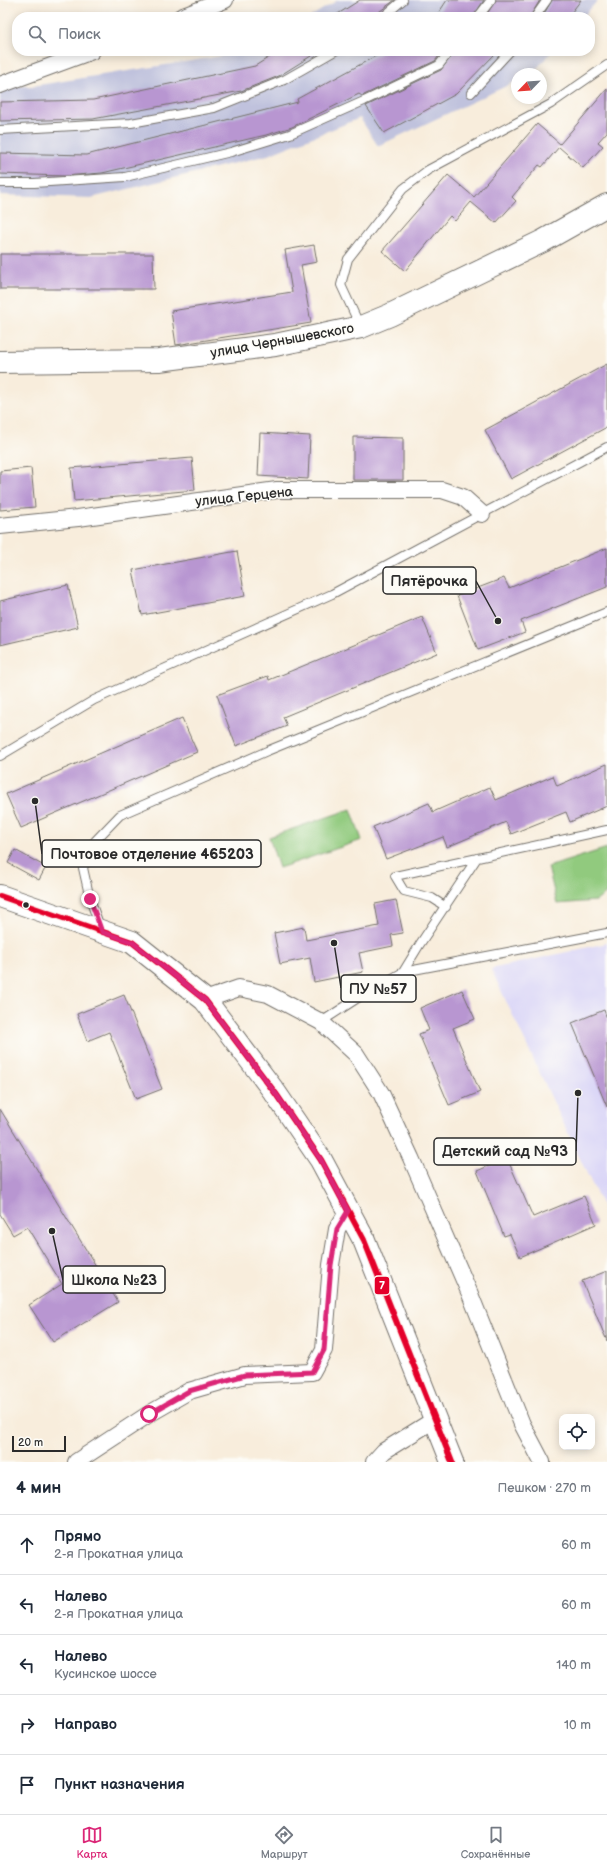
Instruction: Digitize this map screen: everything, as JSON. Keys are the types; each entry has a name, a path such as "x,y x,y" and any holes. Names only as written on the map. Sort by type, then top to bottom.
{"main road":[{"name":"улица Чернышевского","path":"0,362 159,360 275,345 360,327 390,315 543,241 607,205"},
{"path":"0,896 132,942 205,1000 281,1100 321,1160 364,1240 434,1420 452,1462"}],"street":[{"path":"194,12 225,0"},
{"path":"0,85 78,56"},
{"name":"улица Герцена","path":"0,526 78,518 277,490 442,490 463,497 482,514"},
{"path":"205,1000 239,988 268,994 321,1022 356,1054 381,1093 412,1158 470,1294 522,1424 542,1462"},
{"path":"76,1462 149,1414 189,1391 245,1375 312,1372 324,1350 331,1265 337,1229 348,1211"},
{"path":"374,1462 384,1451 434,1420"}],"lane":[{"path":"389,12 403,0"},
{"path":"482,12 491,0"},
{"path":"539,12 547,0"},
{"path":"0,130 131,123 214,108 284,80 326,56"},
{"path":"0,183 34,183 125,177 246,147 290,134 364,101 439,65 446,56"},
{"path":"471,93 505,56"},
{"path":"360,327 341,285 348,259 403,189 428,170 551,104 607,65"},
{"path":"0,756 94,700 332,594 607,447"},
{"path":"102,932 90,899 83,868 95,841 120,815 268,750 607,612"},
{"path":"446,907 432,898 404,891 395,876 607,830"},
{"path":"403,972 477,858"},
{"path":"321,1022 360,996 403,972 607,933"}],"shaded area":[{"path":"338,0 598,0 587,12 318,12"},
{"path":"222,56 548,56 537,68 511,68 511,84 378,146 360,118 268,155 91,198 0,195 0,86 32,86"},
{"path":"607,943 607,1216 491,969"}],"green space":[{"path":"351,809 362,840 279,868 269,837"},
{"path":"607,848 607,893 596,901 557,904 548,867"}],"building":[{"path":"360,0 395,0 379,12 341,12"},
{"path":"447,0 484,0 476,12 439,12"},
{"path":"496,0 540,0 533,12 488,12"},
{"path":"552,0 581,0 572,12 545,12"},
{"path":"271,56 311,56 279,76 241,91 93,119 0,121 0,102 93,100 255,66"},
{"path":"376,56 439,56 435,61 362,96 359,94 292,127 266,135 102,173 64,176 0,174 0,153 86,155 298,102 297,99"},
{"path":"451,56 493,56 456,94 384,133 366,106 441,70"},
{"path":"607,89 607,132 598,142 603,146 583,168 559,147 542,167 539,165 512,197 516,201 496,223 471,202 455,221 450,216 405,271 382,251 448,175 474,197 537,124 560,144"},
{"path":"314,245 317,262 301,265 311,323 176,345 171,311 292,292 285,250"},
{"path":"0,254 153,254 154,289 0,289"},
{"path":"607,364 607,427 511,479 485,430"},
{"path":"260,433 310,436 308,479 258,476"},
{"path":"353,437 403,438 403,480 353,480"},
{"path":"192,458 195,490 74,501 71,468"},
{"path":"31,468 35,507 0,510 0,471"},
{"path":"607,548 607,587 521,621 525,632 478,650 457,596 504,578 509,588"},
{"path":"237,551 245,596 142,615 133,570"},
{"path":"68,585 78,627 0,645 0,601"},
{"path":"422,617 437,653 283,717 287,726 236,746 217,695 268,676 269,680"},
{"path":"182,718 197,752 21,828 6,794"},
{"path":"607,764 607,806 570,822 566,812 511,834 506,822 447,847 443,837 386,859 373,827 429,803 433,812 490,787 496,800 553,776 557,786"},
{"path":"15,850 46,867 39,880 8,863"},
{"path":"396,900 403,933 391,935 393,946 359,953 363,972 314,982 310,958 280,964 274,933 304,927 306,940 379,926 375,904"},
{"path":"462,990 475,1019 453,1028 480,1092 449,1105 419,1034 429,1030 420,1008"},
{"path":"124,995 162,1089 136,1099 109,1032 87,1041 77,1014"},
{"path":"604,1010 607,1019 607,1107 572,1023"},
{"path":"0,1109 118,1302 53,1342 29,1305 62,1284 27,1227 13,1235 0,1214"},
{"path":"507,1158 533,1217 584,1196 596,1224 520,1257 510,1234 504,1236 477,1171"},
{"path":"607,1271 607,1341 582,1281"}],"transit line":[{"name":"7","path":"0,896 132,942 205,1000 276,1094 321,1160 364,1240 452,1462"}],"place":[{"name":"Пятёрочка","path":"498,621"},
{"name":"Почтовое отделение 465203","path":"35,801"},
{"name":"ПУ №57","path":"334,943"},
{"name":"Детский сад №93","path":"578,1093"},
{"name":"Школа №23","path":"52,1231"}],"route":[{"path":"90,899 102,932 132,942 205,1000 276,1094 321,1160 348,1211 337,1229 331,1265 324,1350 312,1372 245,1375 189,1391 149,1414"}]}
